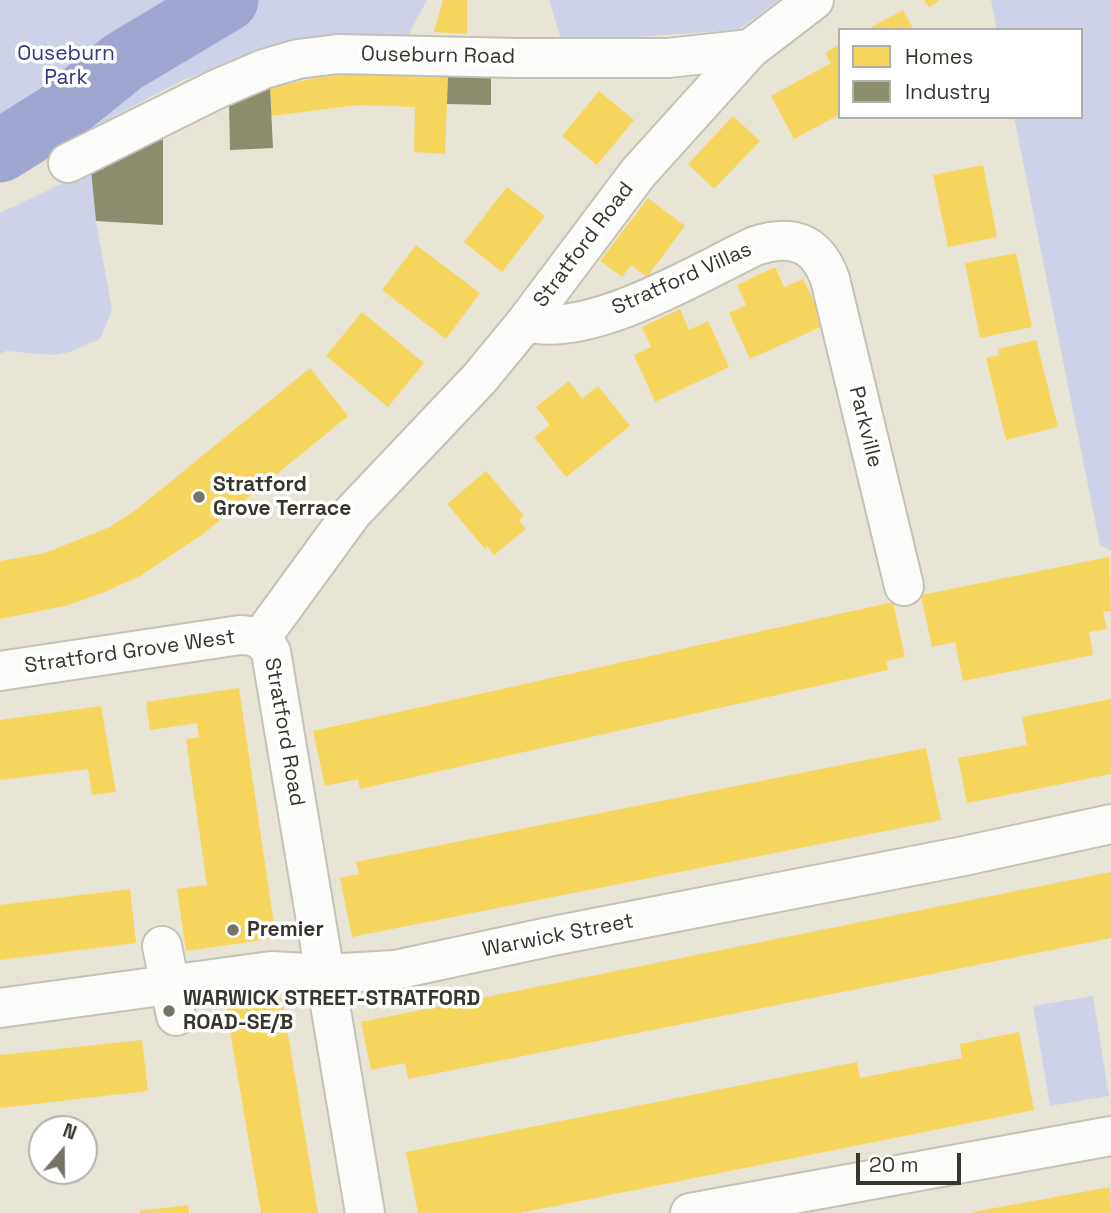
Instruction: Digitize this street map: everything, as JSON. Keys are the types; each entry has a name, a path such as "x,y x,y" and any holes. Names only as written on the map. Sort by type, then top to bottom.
{"street":[{"path":"750,48 814,0"},
{"name":"Ouseburn Road","path":"68,163 217,89 264,69 298,59 338,54 656,58 750,48"},
{"name":"Stratford Road","path":"365,1213 271,652 260,639 352,513 479,379 526,322 638,173 750,48"},
{"name":"Stratford Villas","path":"526,322 540,326 557,326 602,315 635,303 771,240 796,242 809,247 818,255 826,269"},
{"name":"Parkville","path":"826,269 904,586"},
{"name":"Stratford Grove West","path":"0,671 240,635 260,639"},
{"name":"Warwick Street","path":"0,1008 173,1001 271,971 328,991 396,970 553,936 964,856 1111,824"},
{"path":"162,946 173,1001"},
{"path":"690,1213 1111,1136"}],"green space":[{"name":"Ouseburn Park","path":"0,0 427,0 406,39 272,47 183,80 0,176"},
{"path":"549,0 779,0 738,30 562,42"},
{"path":"991,0 1111,0 1111,551 1100,545 1014,119 1083,119 1083,28 997,28"},
{"path":"91,170 96,221 112,310 100,339 70,352 53,355 6,351 0,354 0,213"},
{"path":"1093,996 1109,1096 1050,1106 1033,1006"}],"building: Homes":[{"path":"443,0 467,0 467,34 434,32"},
{"path":"924,0 940,0 929,7"},
{"path":"903,10 913,28 870,28"},
{"path":"838,45 838,115 794,139 771,96 831,63 825,53"},
{"path":"359,73 448,76 445,154 414,152 415,107 358,105 271,116 270,88 316,78"},
{"path":"599,91 634,120 597,165 562,136"},
{"path":"733,116 760,141 714,189 688,164"},
{"path":"983,165 997,237 948,247 933,175"},
{"path":"507,187 545,216 502,272 464,242"},
{"path":"648,198 685,226 647,277 631,265 622,277 600,261"},
{"path":"416,245 480,293 446,339 382,290"},
{"path":"1016,253 1032,327 980,338 965,263"},
{"path":"775,267 784,287 803,279 825,325 750,359 729,313 746,305 737,285"},
{"path":"680,309 689,330 708,321 729,367 655,402 634,355 651,347 642,327"},
{"path":"362,312 424,363 388,407 326,356"},
{"path":"1036,340 1058,427 1006,440 986,358 999,355 998,349"},
{"name":"Stratford Grove Terrace","path":"310,368 348,416 203,534 140,576 107,591 69,605 0,619 0,561 45,553 110,527 137,509"},
{"path":"569,381 582,399 598,386 630,426 566,477 534,437 550,425 536,407"},
{"path":"486,471 524,516 519,520 526,529 494,555 487,546 485,549 447,504"},
{"path":"1109,557 1111,611 1103,612 1107,629 1089,632 1093,655 963,681 955,642 932,647 921,595"},
{"path":"893,602 905,657 886,661 888,670 360,789 358,779 325,786 313,731"},
{"path":"239,688 276,938 186,951 177,889 207,885 186,739 199,737 197,723 150,730 146,702"},
{"path":"1111,699 1111,774 967,803 958,758 1027,745 1022,717"},
{"path":"101,706 116,792 92,795 88,769 0,780 0,720"},
{"path":"926,748 941,820 352,937 340,878 359,874 356,862"},
{"path":"1111,872 1111,938 408,1079 405,1063 371,1070 361,1022"},
{"path":"130,889 136,943 0,960 0,905"},
{"path":"282,998 318,1213 261,1213 232,1043 226,1007"},
{"path":"1019,1032 1034,1110 520,1213 418,1213 406,1152 857,1062 860,1078 962,1058 960,1044"},
{"path":"142,1040 148,1091 0,1108 0,1055"},
{"path":"1110,1187 1111,1213 973,1213 973,1212"},
{"path":"188,1205 189,1213 140,1213 140,1211"}],"building: Industry":[{"path":"448,76 491,78 491,105 447,104"},
{"path":"270,88 273,148 230,150 229,102"},
{"path":"163,134 163,225 96,221 91,170"}],"waterway":[{"path":"0,151 56,116 123,62 227,0"}],"place":[{"name":"Stratford Grove Terrace","path":"199,497"},
{"name":"Premier","path":"233,930"},
{"name":"WARWICK STREET-STRATFORD ROAD-SE/B","path":"169,1011"}]}
